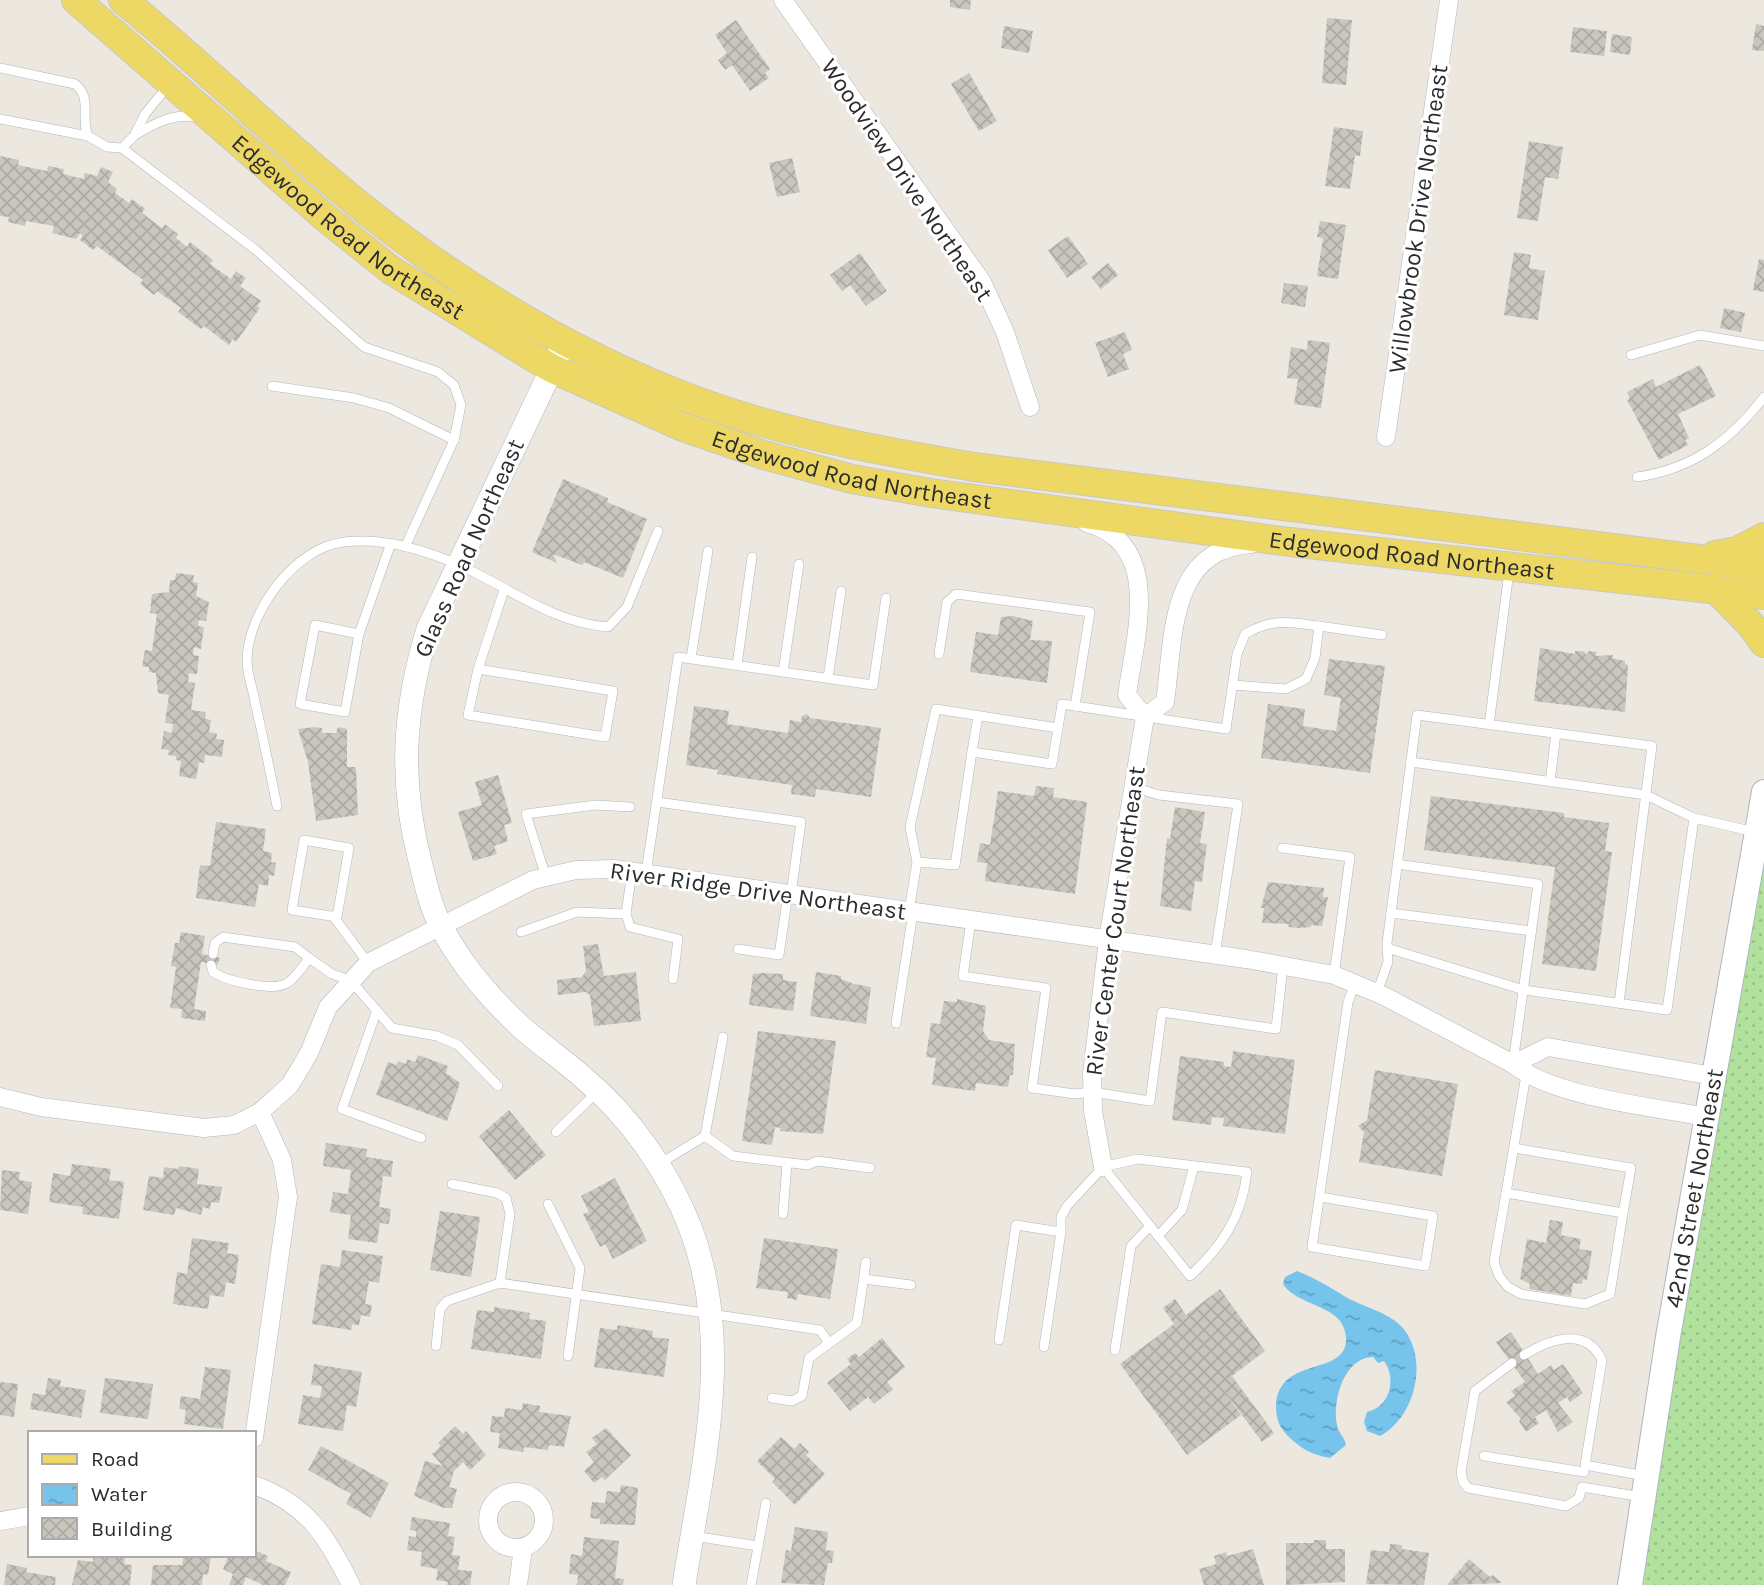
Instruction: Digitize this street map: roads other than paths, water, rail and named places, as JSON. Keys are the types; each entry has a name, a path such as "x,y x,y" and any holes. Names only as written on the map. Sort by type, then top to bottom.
{"main road":[{"name":"Edgewood Road Northeast","path":"76,0 327,219 391,270 551,368 683,427 852,479 1035,509 1290,542 1764,595"},
{"name":"Edgewood Road Northeast","path":"124,0 413,246 490,299 565,341 696,401 768,424 871,450 974,467 1764,566"},
{"path":"172,82 188,79 247,107"},
{"path":"1698,558 1737,551 1764,537"},
{"path":"1716,589 1751,625 1764,643"},
{"name":"42nd Street Northeast","path":"1630,1585 1706,1117 1764,792"}],"street":[{"name":"Woodview Drive Northeast","path":"783,0 982,282 1005,332 1030,407"},
{"name":"Willowbrook Drive Northeast","path":"1386,437 1449,0"},
{"name":"Glass Road Northeast","path":"565,341 424,641 413,678 406,732 407,790 413,836 440,925 492,998 520,1027 597,1091 621,1116 657,1165 690,1228 710,1312 714,1386 684,1585"},
{"path":"1035,509 1101,527 1127,546 1138,573 1139,602 1127,695 1144,718 1165,702 1179,602 1189,577 1208,557 1236,545 1290,542"},
{"name":"River Center Court Northeast","path":"1103,1167 1092,1092 1108,940 1144,718"},
{"name":"River Ridge Drive Northeast","path":"0,1097 41,1107 204,1128 234,1125 260,1112 290,1085 309,1053 328,1007 349,980 368,963 533,880 576,870 639,872 1216,955 1334,975 1377,993 1519,1070 1560,1088 1706,1117"},
{"path":"1519,1070 1548,1047 1713,1076"},
{"path":"255,1431 288,1197 282,1160 260,1112"},
{"path":"256,1486 280,1494 308,1516 332,1547 351,1585"},
{"path":"0,1521 28,1516"},
{"path":"518,1585 523,1548"}],"lane":[{"path":"0,68 75,84 81,88 86,103 85,130 88,136"},
{"path":"134,136 145,114 172,82"},
{"path":"122,148 134,136 156,122 173,117 192,116 218,122"},
{"path":"0,119 88,136 107,146 122,148 257,251 364,347 447,377 460,396 461,405 454,440 405,547"},
{"path":"1631,355 1700,335 1764,346"},
{"path":"272,386 354,398 389,408 454,440"},
{"path":"1637,477 1663,474 1718,446 1738,429 1764,397"},
{"path":"277,806 247,661 254,623 273,587 303,559 340,542 391,543 458,565 564,618 586,625 608,627 627,607 658,531"},
{"path":"359,634 315,625 300,704 345,712 359,634 391,543"},
{"path":"691,659 708,551"},
{"path":"737,665 752,557"},
{"path":"783,672 799,564"},
{"path":"1489,724 1510,566"},
{"path":"478,669 613,691 605,737 468,715 478,669 505,590"},
{"path":"828,678 841,591"},
{"path":"939,654 947,602 956,594 1090,612 1075,706"},
{"path":"673,979 678,939 630,927 626,914 657,802 678,657 873,685 886,598"},
{"path":"972,752 1052,764 1062,704 1226,729 1237,654 1245,634 1265,623 1283,622 1382,635"},
{"path":"1233,685 1286,689 1306,679 1315,657 1319,626"},
{"path":"896,1023 917,862 910,827 936,709 1058,728"},
{"path":"1377,993 1388,962 1391,913 1417,715 1652,746 1619,1003"},
{"path":"917,862 955,865 978,716"},
{"path":"1550,782 1556,733"},
{"path":"1410,762 1646,795 1694,818 1757,833"},
{"path":"1133,787 1159,795 1238,804 1216,955"},
{"path":"657,802 801,822 779,955 738,949"},
{"path":"546,877 526,814 596,805 630,807"},
{"path":"1387,948 1524,990 1667,1010 1694,818"},
{"path":"333,916 337,917 349,848 304,840 292,910 333,916 368,963"},
{"path":"1282,848 1350,857 1334,975"},
{"path":"1397,864 1538,884 1524,990 1514,1148 1494,1262 1499,1276 1508,1287 1521,1294 1585,1304 1609,1294 1631,1168 1514,1148"},
{"path":"522,932 577,912 626,914"},
{"path":"1391,913 1532,931"},
{"path":"971,920 963,976 1046,988 1031,1088 1075,1094 1092,1092 1150,1101 1162,1012 1276,1029 1283,966"},
{"path":"213,954 215,943 223,937 295,947 332,974 349,980 392,1028 437,1036 458,1045 498,1086"},
{"path":"212,965 213,972 223,979 277,987 288,982 309,958"},
{"path":"1320,1197 1433,1216 1426,1266 1312,1247 1348,1002 1355,984"},
{"path":"377,1010 342,1109 421,1138"},
{"path":"657,1165 705,1136 723,1037"},
{"path":"556,1132 597,1091"},
{"path":"705,1136 733,1156 808,1165 817,1161 870,1168"},
{"path":"1044,1347 1061,1217 1067,1206 1103,1167 1137,1159 1247,1172 1235,1222 1220,1246 1189,1276 1103,1167"},
{"path":"783,1214 787,1163"},
{"path":"1158,1236 1182,1210 1194,1166"},
{"path":"452,1184 497,1193 506,1198 510,1214 500,1283"},
{"path":"1506,1193 1623,1213"},
{"path":"548,1204 580,1268 568,1356"},
{"path":"999,1340 1016,1225 1061,1232"},
{"path":"1115,1350 1132,1246 1150,1226"},
{"path":"772,1398 792,1401 802,1396 809,1358 857,1324 866,1262"},
{"path":"864,1279 911,1285"},
{"path":"436,1346 440,1309 447,1301 500,1283 820,1329 829,1343"},
{"path":"1512,1363 1475,1391 1461,1472 1462,1482 1474,1492 1566,1506 1579,1498 1582,1487 1602,1360 1596,1349 1587,1341 1573,1338 1545,1341 1524,1355"},
{"path":"1484,1456 1585,1469 1645,1486"},
{"path":"1582,1487 1645,1486"},
{"path":"751,1585 766,1503"},
{"path":"692,1535 758,1546"}],"water":[{"path":"1297,1271 1396,1322 1411,1340 1415,1355 1417,1371 1410,1402 1402,1416 1380,1436 1367,1431 1364,1422 1367,1412 1375,1409 1386,1398 1390,1384 1388,1368 1384,1361 1378,1363 1373,1357 1354,1364 1342,1382 1336,1404 1338,1428 1346,1445 1330,1458 1312,1453 1297,1444 1282,1429 1277,1414 1280,1390 1288,1379 1337,1358 1344,1350 1346,1337 1337,1318 1290,1292 1283,1284 1285,1277"}]}
